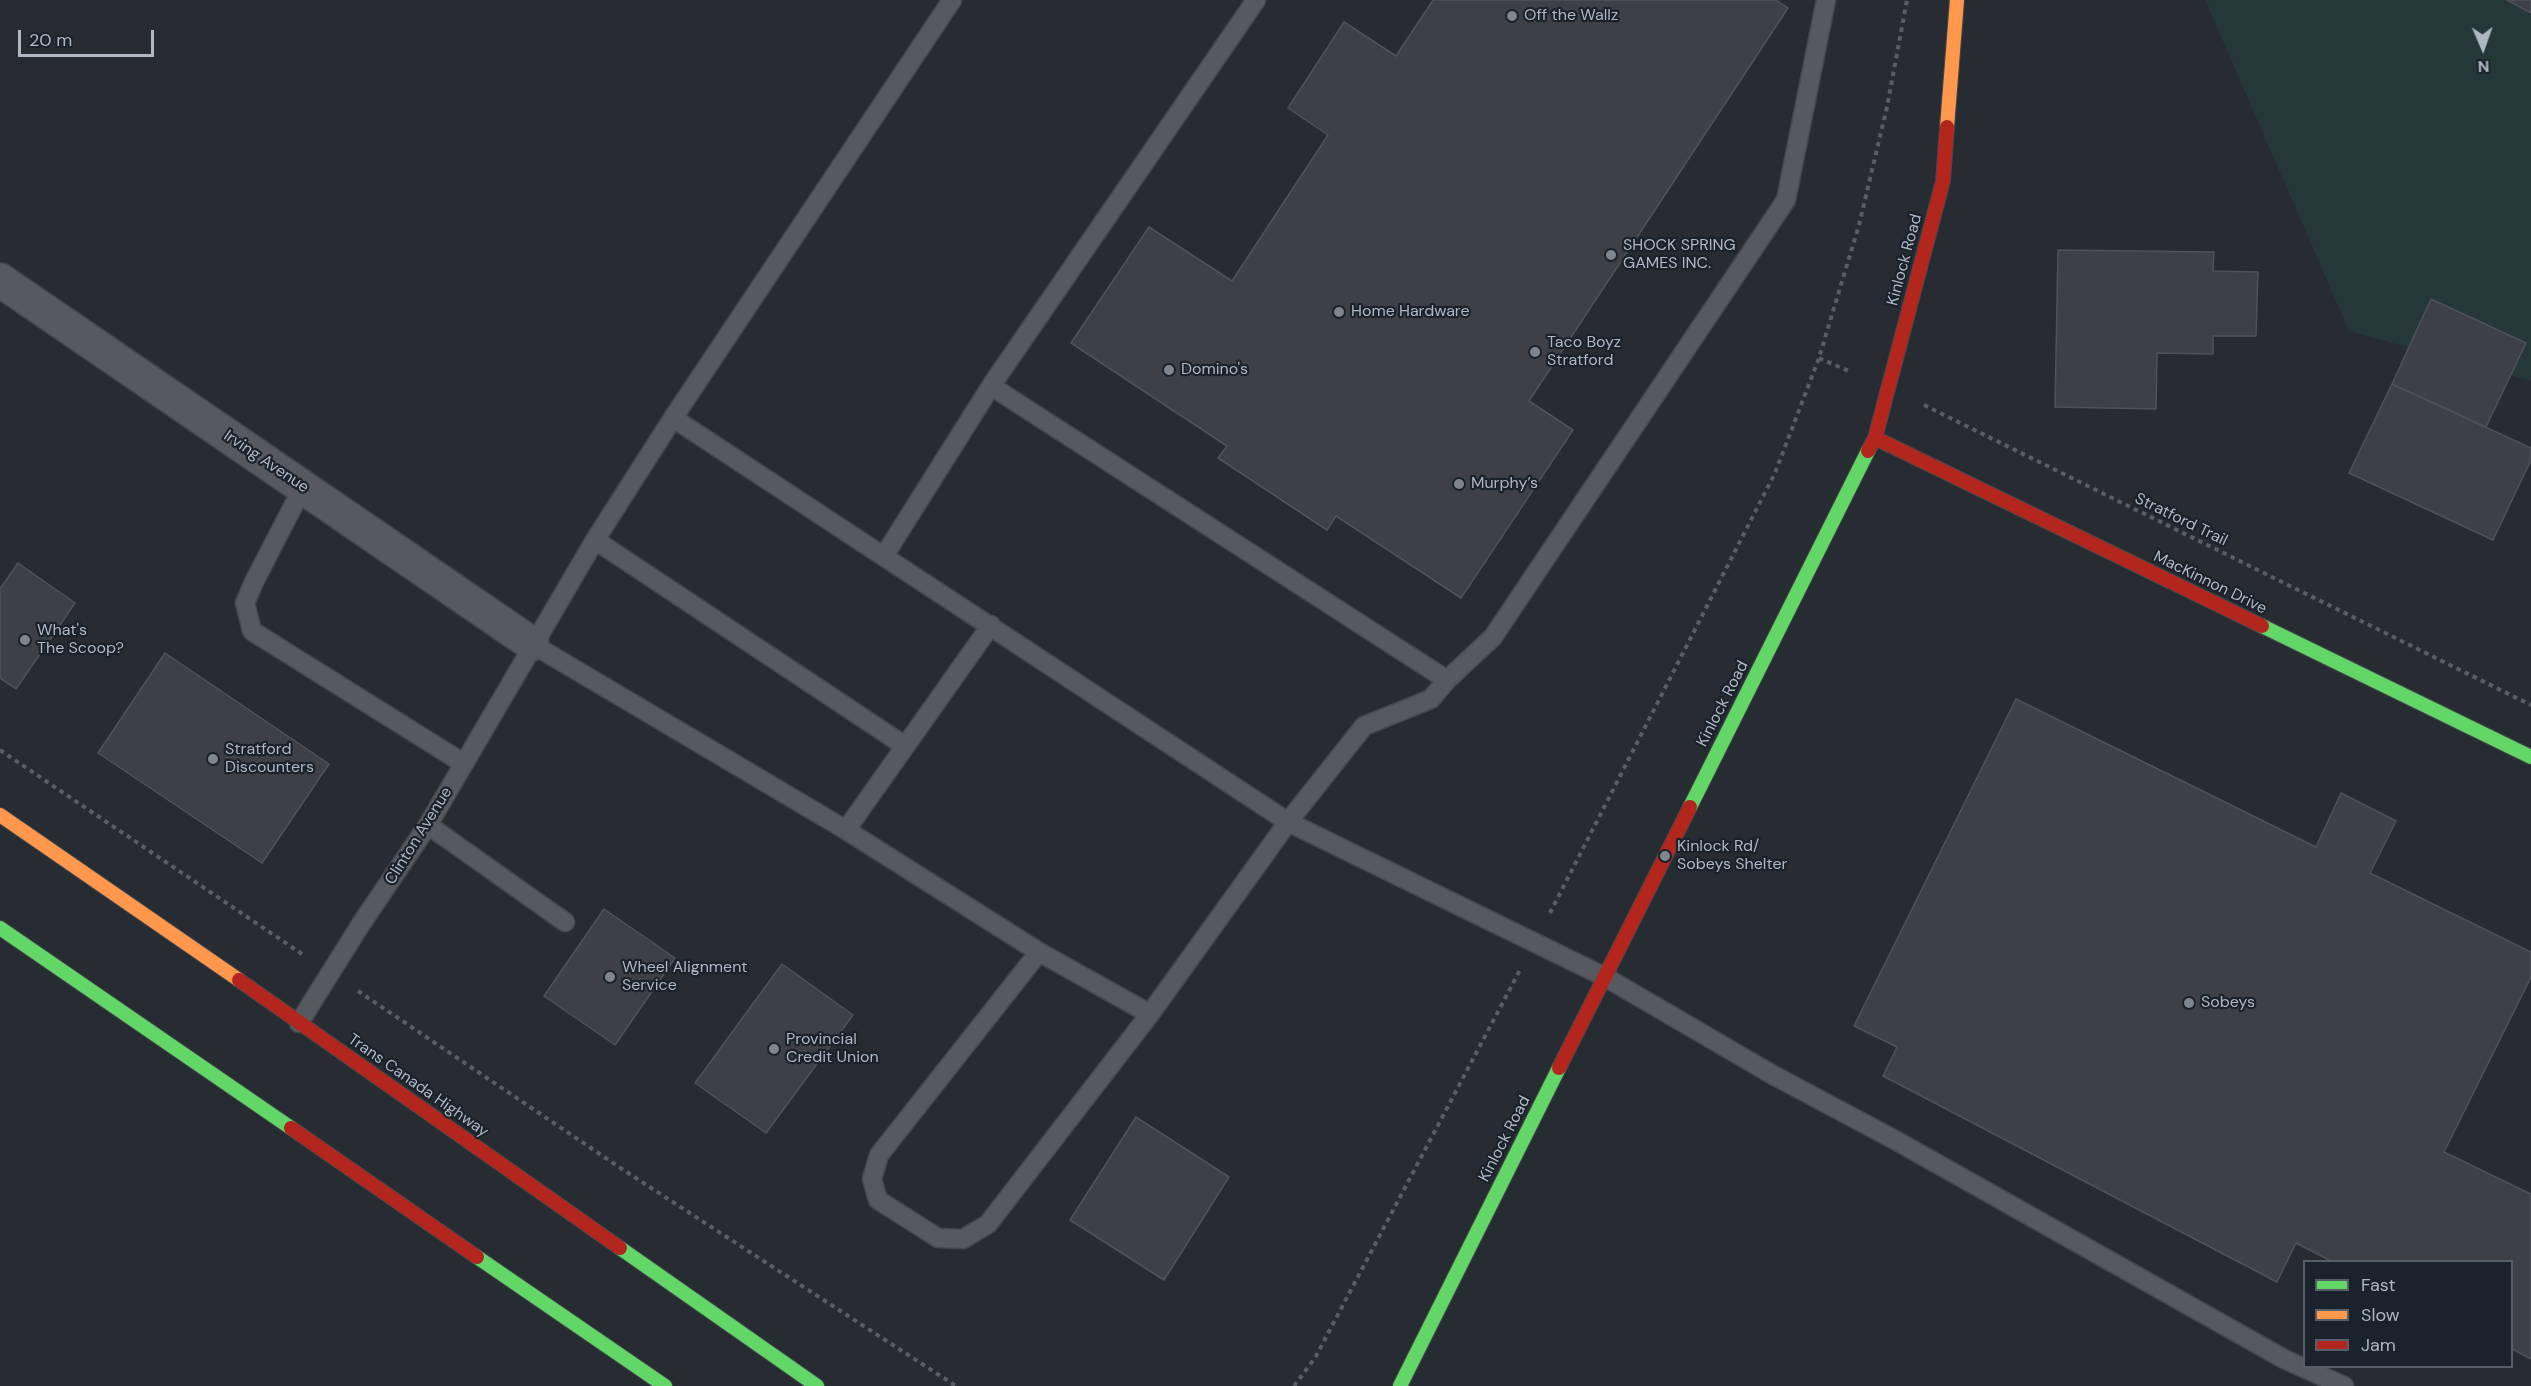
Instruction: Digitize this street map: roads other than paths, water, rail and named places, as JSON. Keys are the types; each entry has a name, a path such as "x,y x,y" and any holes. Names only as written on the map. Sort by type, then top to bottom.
{"main road":[{"name":"Kinlock Road","path":"1400,1386 1875,438 1943,181 1957,0"},
{"name":"MacKinnon Drive","path":"1875,438 2531,757"},
{"name":"Trans Canada Highway","path":"0,815 817,1386"},
{"path":"0,928 665,1386"}],"street":[{"name":"Irving Avenue","path":"0,279 532,644"}],"lane":[{"name":"Clinton Avenue","path":"299,1023 428,825 595,540 673,418 952,0"},
{"path":"884,556 991,386 1256,0"},
{"path":"1039,952 879,1155 872,1179 878,1200 938,1238 963,1239 988,1224 1150,1014 1288,822 1364,726 1431,699 1447,680 1493,637 1786,200 1826,0"},
{"path":"991,386 1447,680"},
{"path":"673,418 992,625 1288,822 1605,977 1773,1075 1895,1140 2303,1368"},
{"path":"303,487 245,603 252,632 463,763"},
{"path":"595,540 905,746"},
{"path":"846,830 992,625"},
{"path":"532,644 846,830 1039,952 1150,1014"},
{"path":"428,825 565,922"},
{"path":"2304,1368 2344,1386"}],"place":[{"name":"Off the Wallz","path":"1512,16"},
{"name":"SHOCK SPRING GAMES INC.","path":"1611,255"},
{"name":"Home Hardware","path":"1339,312"},
{"name":"Taco Boyz Stratford","path":"1535,352"},
{"name":"Domino's","path":"1169,370"},
{"name":"Murphy’s","path":"1459,484"},
{"name":"What's The Scoop?","path":"25,640"},
{"name":"Stratford Discounters","path":"213,759"},
{"name":"Kinlock Rd/ Sobeys Shelter","path":"1665,856"},
{"name":"Wheel Alignment Service","path":"610,977"},
{"name":"Sobeys","path":"2189,1003"},
{"name":"Provincial Credit Union","path":"774,1049"}]}
